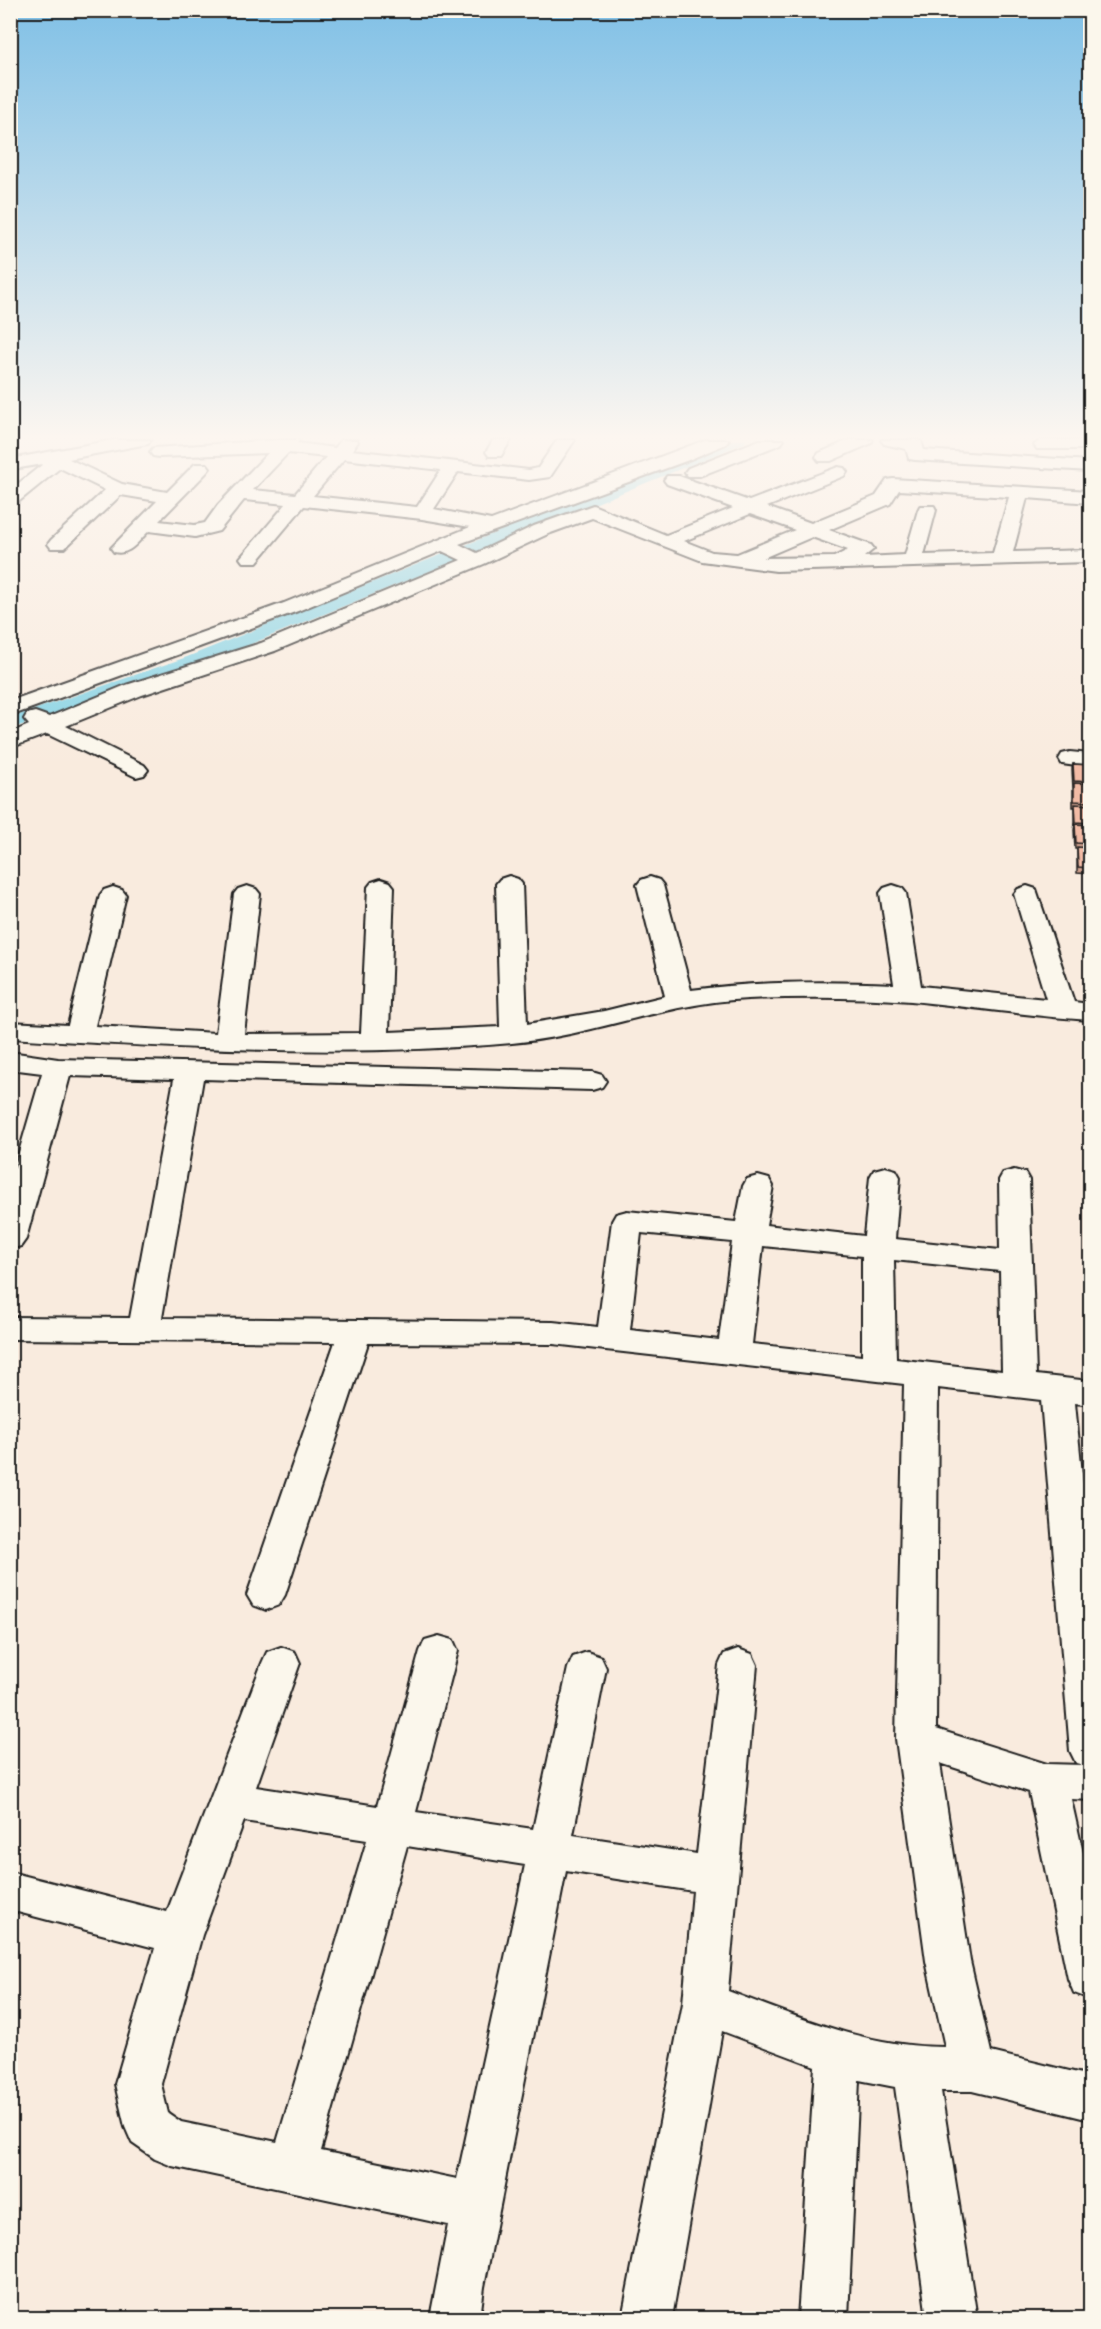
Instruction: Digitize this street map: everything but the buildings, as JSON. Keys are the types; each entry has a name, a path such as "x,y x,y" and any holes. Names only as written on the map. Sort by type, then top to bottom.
{"street":[{"path":"249,558 257,549"},
{"path":"10,741 26,714 291,607 468,549"},
{"path":"687,549 709,557 776,565 1090,556"},
{"path":"740,561 769,549"},
{"path":"831,565 863,549"},
{"path":"913,561 916,549"},
{"path":"1000,559 1003,549"},
{"path":"26,714 134,690 268,647 459,551"},
{"path":"26,714 136,770"},
{"path":"509,884 514,1035"},
{"path":"650,885 680,1000"},
{"path":"375,1041 381,887"},
{"path":"893,893 909,993"},
{"path":"229,1042 247,894"},
{"path":"1027,894 1063,1009"},
{"path":"80,1033 113,895"},
{"path":"10,1030 229,1042 375,1041 514,1035 604,1019 680,1000 743,991 815,988 909,993 1090,1012"},
{"path":"10,1060 58,1067 592,1081"},
{"path":"10,1239 58,1067"},
{"path":"144,1328 190,1071"},
{"path":"879,1369 878,1248 885,1176"},
{"path":"1014,1179 1019,1385"},
{"path":"734,1353 749,1234 758,1186"},
{"path":"613,1339 627,1221 1016,1262"},
{"path":"10,1328 553,1333 1074,1391 1090,1751"},
{"path":"266,1595 355,1331"},
{"path":"921,1374 916,1739 948,1961 972,2069"},
{"path":"292,2169 392,1825 439,1651"},
{"path":"281,1663 180,1935 138,2084 148,2127 172,2143 475,2207"},
{"path":"647,2319 705,2003 738,1665"},
{"path":"454,2319 475,2207 587,1668"},
{"path":"916,1739 1047,1781 1090,1783"},
{"path":"1047,1781 1090,1979"},
{"path":"231,1801 716,1876"},
{"path":"10,1891 180,1935"},
{"path":"705,2003 838,2054 915,2069 972,2069 1090,2098"},
{"path":"823,2319 838,2054"},
{"path":"915,2069 952,2319"}],"waterway":[{"path":"10,724 193,661 470,549"}]}
